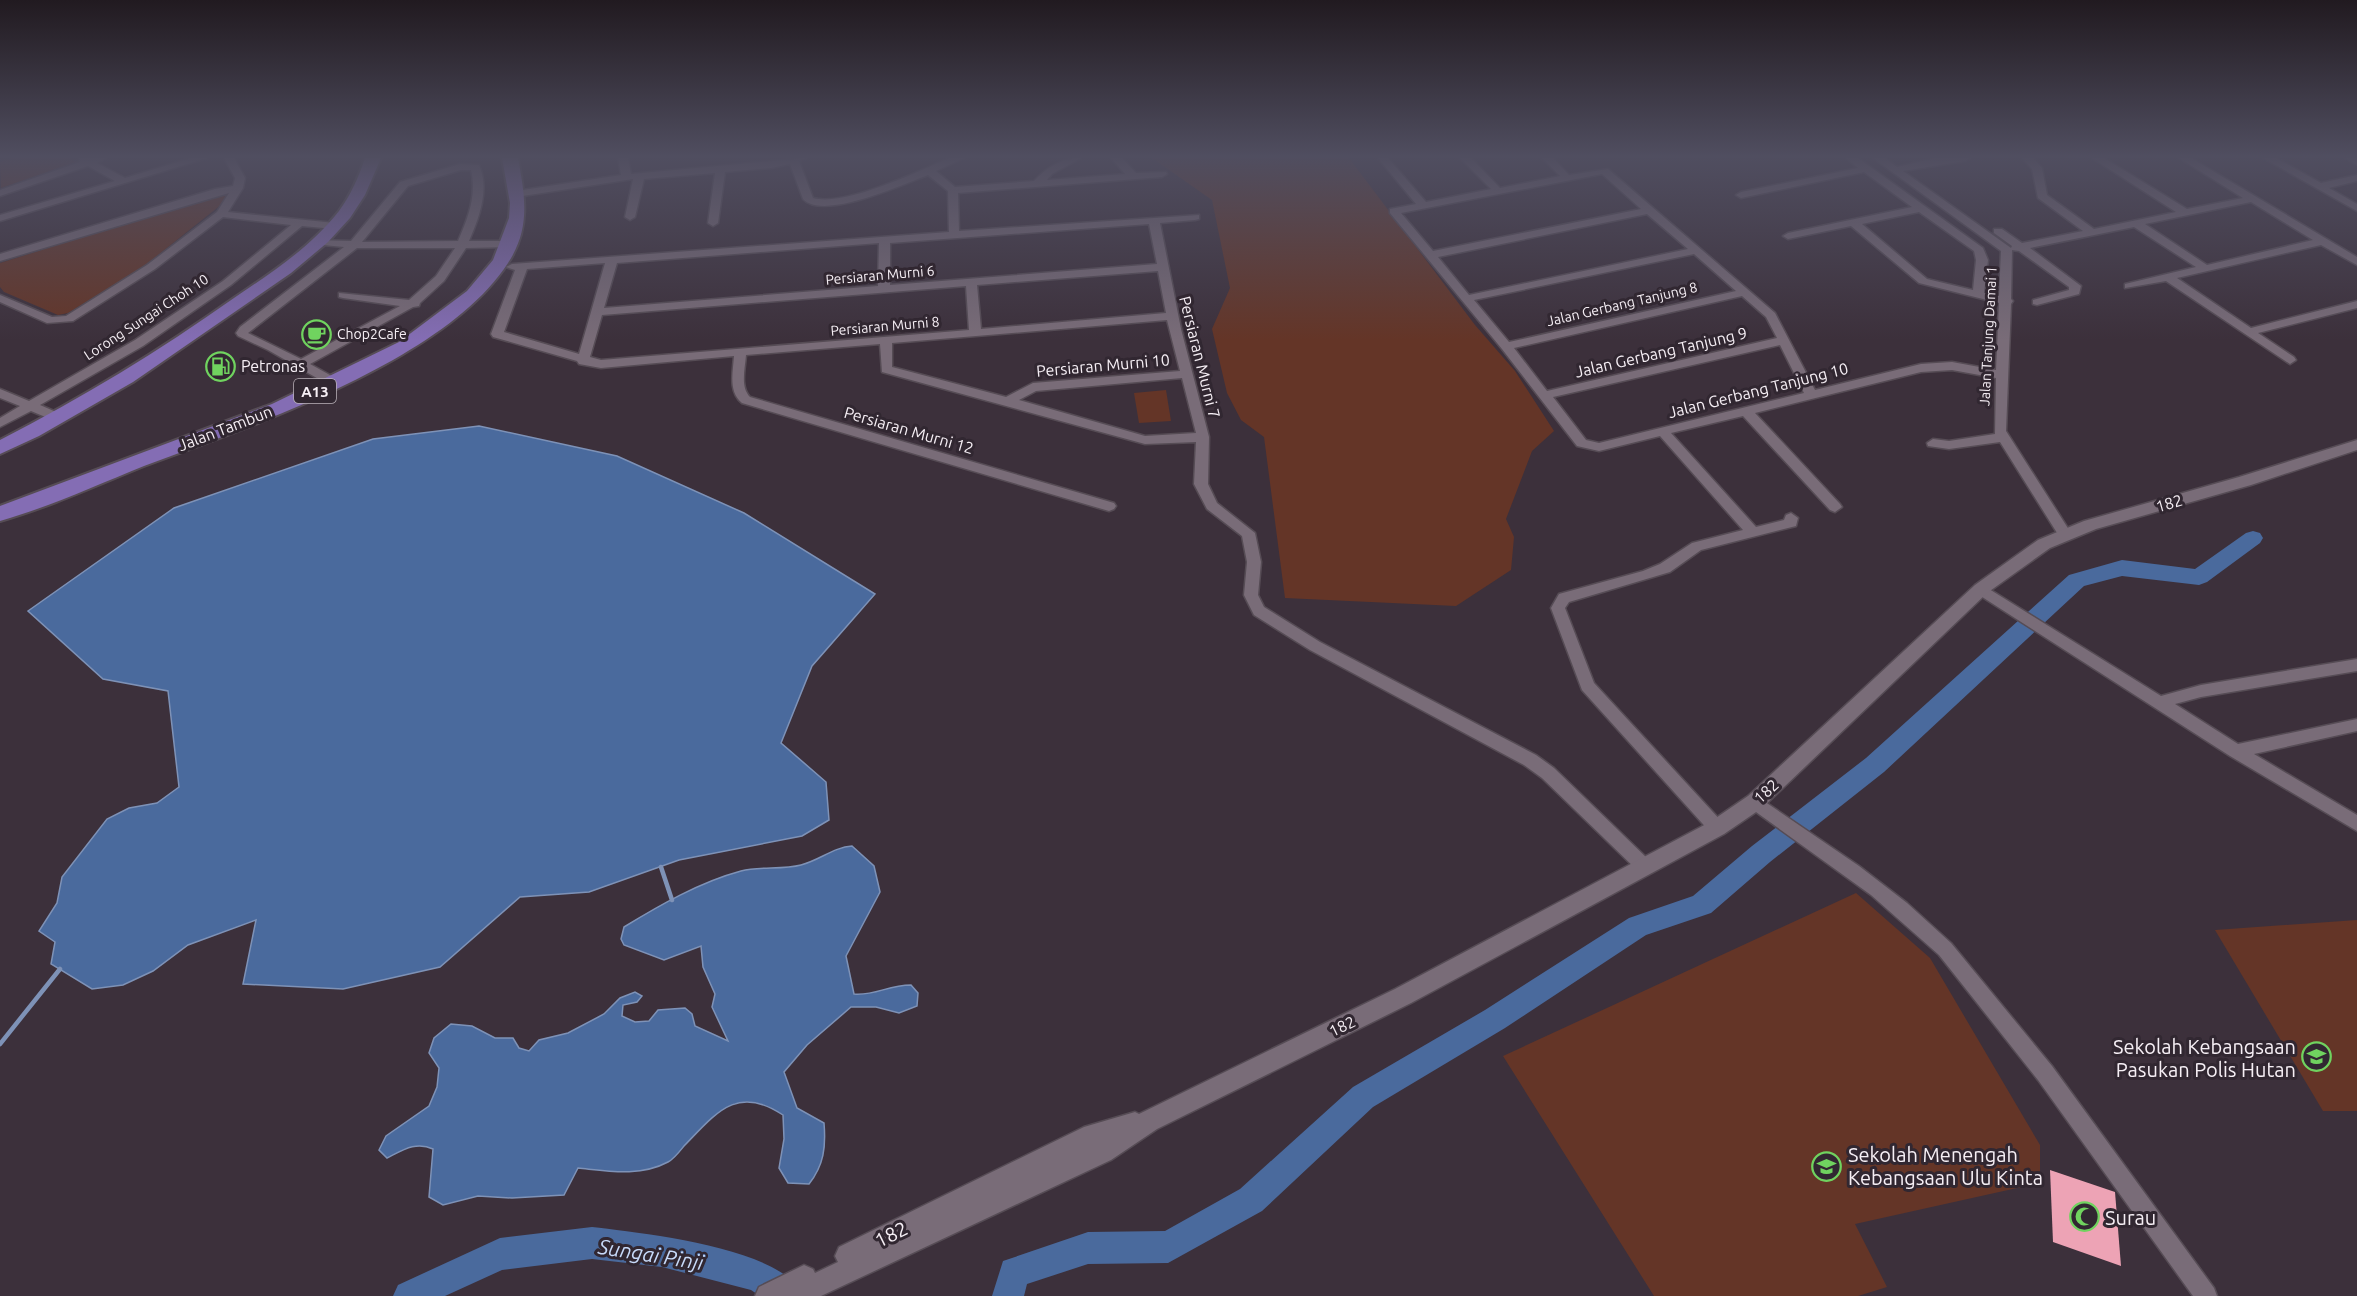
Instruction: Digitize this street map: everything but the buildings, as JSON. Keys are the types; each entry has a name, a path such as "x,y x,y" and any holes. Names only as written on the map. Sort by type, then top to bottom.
{"main road":[{"path":"0,448 59,418 176,348 266,283 317,242 340,218"},
{"name":"Jalan Tambun","path":"0,514 279,408 405,345 472,295 493,274 517,218"},
{"path":"505,245 506,264 517,267"},
{"path":"472,295 501,271 517,267"}],"street":[{"path":"0,258 129,218"},
{"path":"0,298 51,321 69,319 151,267 215,218"},
{"path":"260,218 335,226"},
{"path":"333,382 302,363 242,333 354,245 375,218"},
{"path":"302,363 415,304 440,282 464,244 473,218"},
{"path":"713,223 714,218"},
{"path":"954,218 954,235"},
{"path":"517,267 1175,218"},
{"path":"1399,218 1545,395"},
{"path":"1429,255 1609,218"},
{"path":"1661,218 1771,315 1811,394"},
{"path":"1788,236 1874,218"},
{"path":"1936,218 1979,250 1982,261 1978,294"},
{"name":"Jalan Tanjung Damai 1","path":"1966,218 2007,250 2007,301 1999,426 2003,437"},
{"path":"1977,218 2073,284 2077,290 2064,296 2037,302"},
{"path":"2073,218 2092,232"},
{"path":"2007,250 2159,218"},
{"path":"2285,218 2357,262"},
{"name":"Persiaran Murni 7","path":"1154,220 1172,316 1203,437 1202,484 1208,501 1248,533 1254,565 1250,595 1259,611 1315,646 1530,760 1548,773 1645,867"},
{"name":"Lorong Sungai Choh 10","path":"0,423 159,330 227,283 299,223"},
{"path":"1854,223 1923,281 2007,301"},
{"path":"2136,223 2206,269"},
{"path":"884,290 885,240"},
{"path":"2129,286 2323,241"},
{"path":"317,242 354,245 505,245"},
{"path":"1465,299 1698,250"},
{"path":"584,361 612,260"},
{"name":"Persiaran Murni 8","path":"517,267 497,334 584,361 601,364 1172,316"},
{"name":"Persiaran Murni 6","path":"597,312 1164,267"},
{"path":"2168,277 2290,360"},
{"path":"971,283 975,333"},
{"name":"Jalan Gerbang Tanjung 8","path":"1506,346 1745,292"},
{"path":"343,295 415,304"},
{"path":"2249,332 2357,304"},
{"path":"886,340 886,369 1145,440 1203,437"},
{"name":"Jalan Gerbang Tanjung 9","path":"1545,395 1785,340"},
{"name":"Persiaran Murni 12","path":"740,354 738,382 741,396 746,400 1109,506"},
{"name":"Jalan Gerbang Tanjung 10","path":"1545,395 1582,442 1599,447 1861,382 1942,366 2001,375"},
{"name":"Persiaran Murni 10","path":"1008,401 1033,387 1186,374"},
{"path":"0,393 59,418"},
{"path":"1746,411 1835,507"},
{"name":"Jalan Gerbang Tanjung 10","path":"1662,431 1753,532"},
{"path":"1933,442 1949,445 2003,437 2064,533"},
{"name":"182","path":"768,1296 1102,1151 1149,1121 1404,996 1717,828 1755,802 1998,574 2064,533 2245,481 2357,445"},
{"path":"1717,828 1587,686 1558,608 1564,598 1665,568 1697,546 1791,523 1791,518"},
{"path":"1981,589 2236,752 2357,824"},
{"path":"2160,702 2201,691 2357,665"},
{"path":"2236,752 2357,725"},
{"path":"1755,802 1927,931 1962,968 2045,1073 2206,1296"},
{"name":"182","path":"793,1296 845,1263"}],"shaded area":[{"path":"142,218 204,218 143,267 68,313 58,315 4,292 0,287 0,263"},
{"path":"1216,218 1395,218 1475,325 1515,371 1554,431 1532,451 1506,519 1514,537 1511,570 1456,606 1285,598 1264,437 1241,420 1227,393 1212,329 1230,288"},
{"path":"1166,390 1171,421 1139,423 1134,393"},
{"name":"Sekolah Menengah Kebangsaan Ulu Kinta","path":"1856,893 1930,958 2040,1145 2040,1183 1855,1224 1887,1287 1858,1296 1654,1296 1503,1056"},
{"name":"Sekolah Kebangsaan Pasukan Polis Hutan","path":"2357,920 2357,1111 2323,1111 2215,930"}],"water":[{"path":"479,426 617,456 744,513 875,594 812,666 781,743 826,782 829,820 802,836 679,860 589,892 520,897 440,967 343,989 243,984 256,920 188,945 153,971 123,985 92,989 51,964 55,942 39,931 57,903 62,877 107,819 129,808 157,803 179,787 168,691 103,679 28,611 174,508 373,439"},
{"path":"852,846 874,866 880,892 846,956 854,994 911,985 918,993 917,1006 899,1013 876,1007 851,1007 807,1045 784,1072 797,1108 824,1123 823,1155 818,1170 809,1184 788,1183 779,1168 784,1139 783,1115 767,1106 753,1102 740,1102 728,1106 706,1123 672,1159 657,1167 624,1172 578,1168 564,1195 512,1198 478,1196 443,1205 429,1197 433,1149 415,1146 387,1158 379,1150 386,1136 429,1106 437,1087 439,1068 429,1053 434,1038 451,1024 472,1026 495,1038 513,1038 519,1048 529,1051 539,1040 568,1033 604,1014 620,998 635,992 642,996 637,1002 623,1005 622,1016 635,1022 649,1021 658,1010 685,1008 692,1014 695,1026 728,1041 712,1007 715,994 703,967 701,946 664,960 624,945 621,939 624,927 710,881 741,871 801,865"}],"waterway":[{"path":"1008,1296 1014,1272 1088,1248 1168,1247 1251,1200 1363,1097 1495,1019 1638,926 1702,905 1761,854 1875,765 2077,580 2122,568 2199,577 2253,538"},
{"path":"661,867 672,900"},
{"path":"0,1044 60,969"},
{"name":"Sungai Pinji","path":"409,1296 500,1254 592,1243 662,1251 759,1276 787,1296"}],"place":[{"name":"Chop2Cafe","path":"316,334"},
{"name":"Petronas","path":"220,366"},
{"name":"Sekolah Kebangsaan Pasukan Polis Hutan","path":"2317,1057"},
{"name":"Sekolah Menengah Kebangsaan Ulu Kinta","path":"1827,1166"},
{"name":"Surau","path":"2084,1217"}]}
